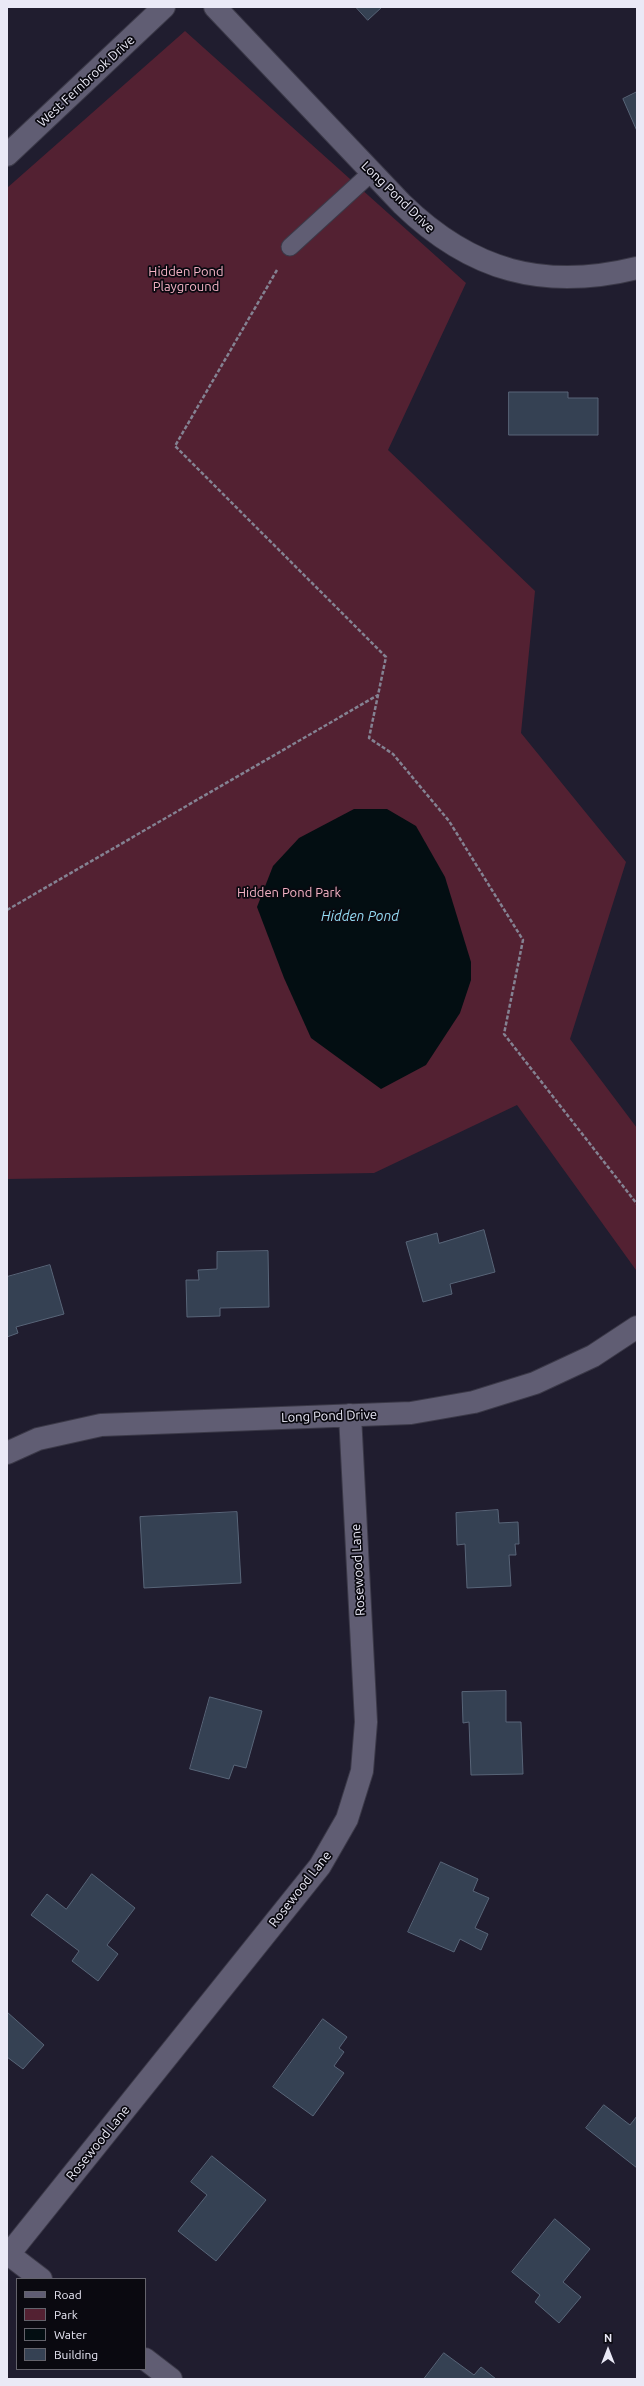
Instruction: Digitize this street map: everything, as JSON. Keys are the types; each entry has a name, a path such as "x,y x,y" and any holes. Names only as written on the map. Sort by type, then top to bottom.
{"street":[{"name":"West Fernbrook Drive","path":"7,155 164,7"},
{"name":"Long Pond Drive","path":"215,7 425,226 465,253 509,270 556,278 604,276 637,268"},
{"name":"Long Pond Drive","path":"7,1453 38,1439 101,1425 411,1413 474,1402 535,1383 592,1356 637,1327"},
{"name":"Rosewood Lane","path":"8,2254 320,1866 347,1819 362,1771 366,1722 350,1415"},
{"path":"8,2254 40,2278"},
{"path":"146,2360 171,2379"}],"lane":[{"path":"290,247 372,172"}],"path":[{"path":"290,247 174,446 386,657 369,738 393,754 449,821 523,940 504,1034 637,1204"},
{"path":"7,910 378,695"}],"green space":[{"name":"Hidden Pond Park","path":"185,31 466,283 388,450 535,591 521,733 626,862 570,1039 637,1128 636,1270 517,1105 374,1173 7,1179 7,188"}],"water":[{"name":"Hidden Pond","path":"354,809 387,809 416,826 445,877 471,962 471,980 460,1013 426,1065 381,1089 311,1038 284,978 257,907 273,866 299,838"}],"building":[{"path":"356,7 382,7 368,20"},
{"path":"637,92 637,131 623,99"},
{"path":"509,392 568,392 568,398 598,398 598,435 509,435"},
{"path":"484,1230 495,1272 450,1284 452,1294 423,1302 406,1242 437,1233 439,1243"},
{"path":"268,1251 269,1307 220,1308 220,1316 187,1317 186,1280 199,1280 198,1270 217,1269 217,1252"},
{"path":"50,1265 64,1314 16,1327 18,1333 7,1337 7,1277"},
{"path":"498,1510 499,1523 518,1522 519,1544 515,1544 516,1555 509,1555 511,1586 467,1588 465,1544 457,1545 456,1513"},
{"path":"237,1512 241,1583 144,1588 140,1517"},
{"path":"506,1691 506,1722 521,1722 523,1774 471,1775 469,1722 463,1723 462,1692"},
{"path":"210,1697 262,1711 246,1768 234,1765 229,1779 190,1769"},
{"path":"441,1862 478,1879 473,1891 489,1898 475,1928 488,1934 481,1950 460,1939 454,1952 408,1932"},
{"path":"92,1874 135,1908 107,1945 118,1954 98,1981 72,1961 79,1951 31,1915 47,1894 66,1909"},
{"path":"7,2012 44,2045 23,2069 7,2057"},
{"path":"323,2019 347,2037 339,2048 344,2052 334,2066 344,2073 313,2116 273,2087"},
{"path":"604,2105 630,2125 637,2116 637,2168 586,2128"},
{"path":"212,2156 266,2200 216,2261 178,2231 207,2195 191,2182"},
{"path":"555,2219 590,2249 563,2282 581,2297 559,2323 535,2302 540,2295 512,2272"},
{"path":"444,2353 474,2375 481,2367 496,2379 424,2379"}],"park label":[{"name":"Hidden Pond Playground","path":"186,280"}]}
